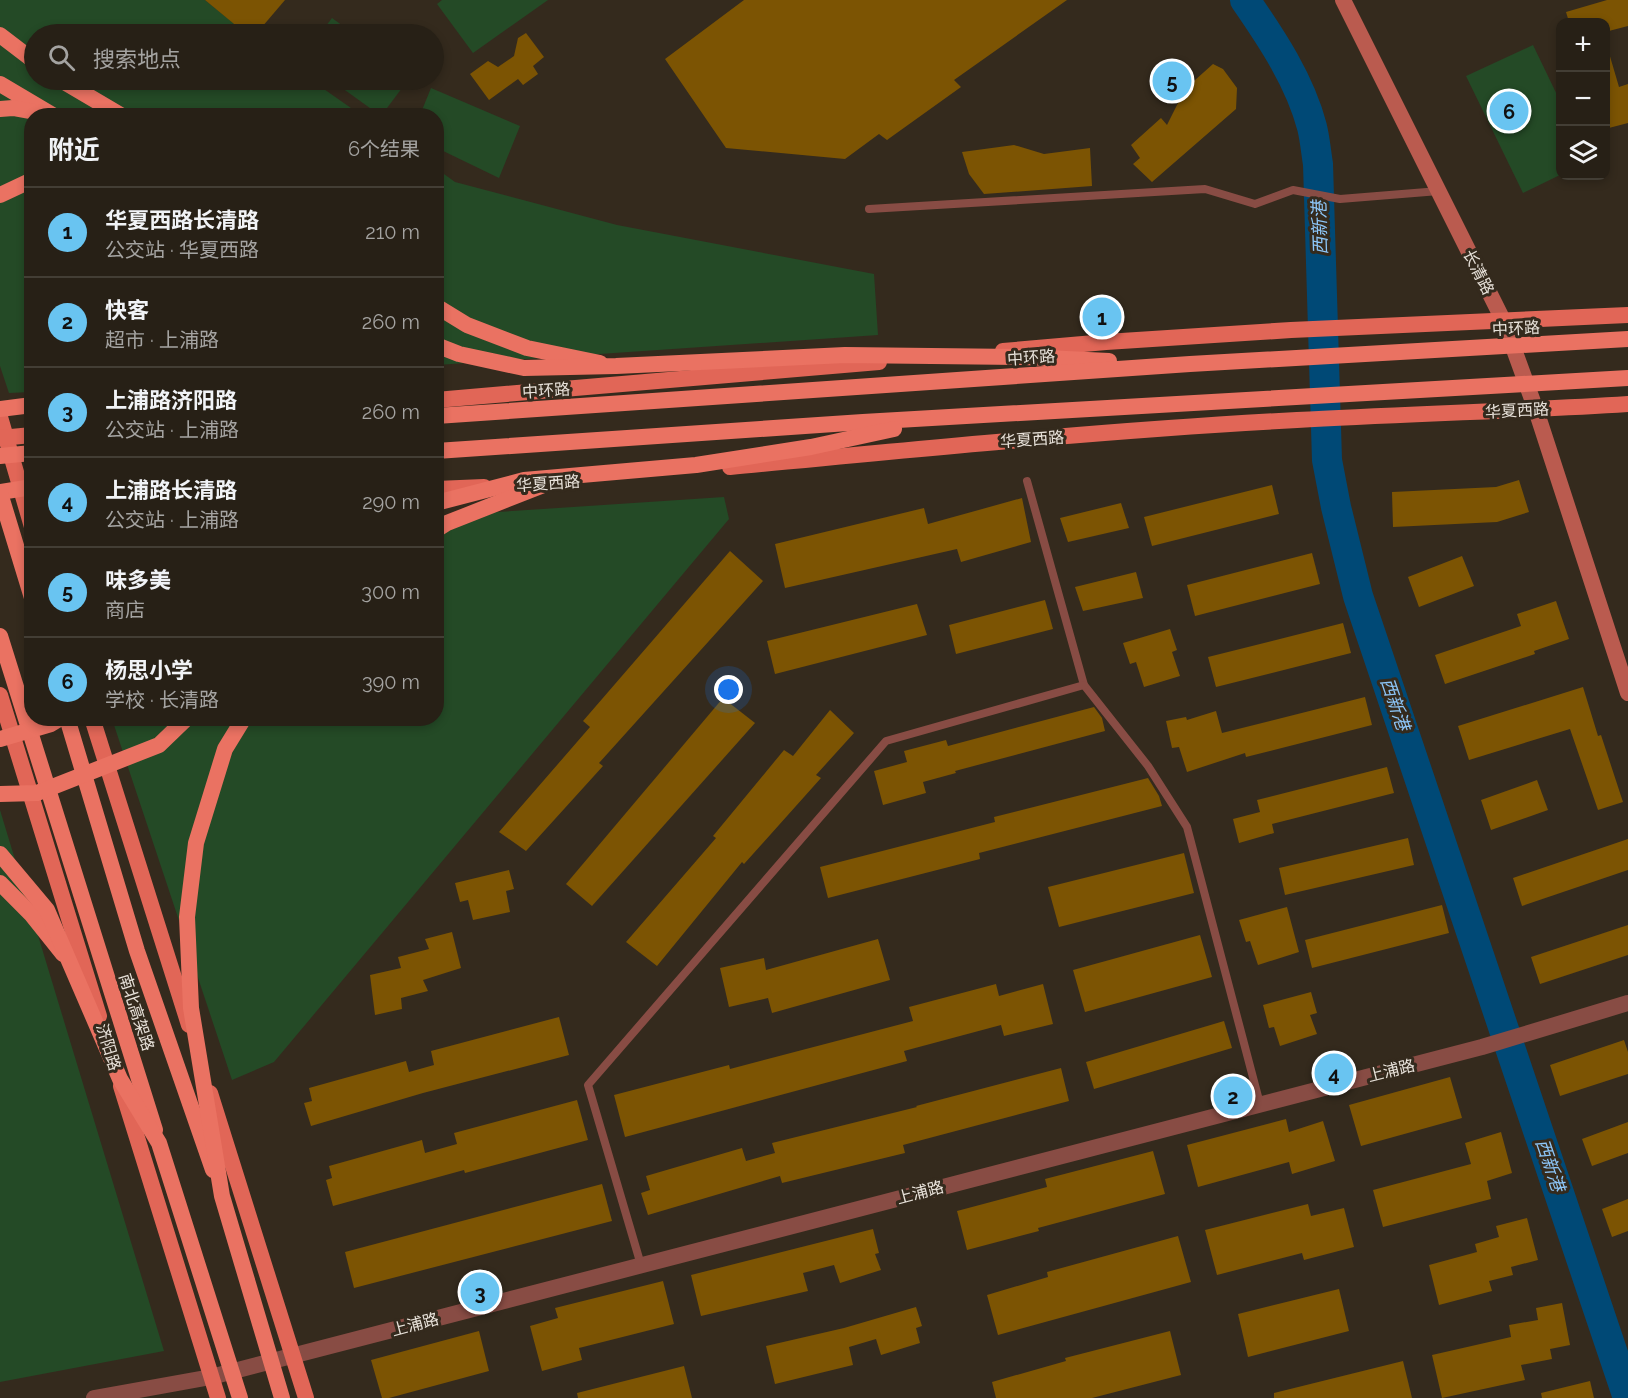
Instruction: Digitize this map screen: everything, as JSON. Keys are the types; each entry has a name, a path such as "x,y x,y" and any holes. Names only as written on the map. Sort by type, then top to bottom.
{"highway":[{"path":"0,35 24,53"},
{"path":"0,84 40,108"},
{"path":"78,90 108,108"},
{"path":"0,109 24,110"},
{"path":"0,195 24,184"},
{"path":"444,311 467,325 527,348 616,366"},
{"name":"中环路","path":"444,415 1190,364 1628,339"},
{"path":"444,348 459,354 524,368 845,355 1024,357 1190,364"},
{"path":"444,450 539,442 1628,378"},
{"path":"0,409 24,406"},
{"path":"444,501 524,480 696,465 811,447 940,418"},
{"path":"0,456 24,454"},
{"path":"444,525 564,477"},
{"path":"24,488 0,492 24,572"},
{"name":"南北高架路","path":"0,636 24,713"},
{"name":"南北高架路","path":"28,726 240,1398"},
{"path":"0,739 44,726"},
{"name":"南北高架路","path":"69,726 137,951 222,1196 282,1398"},
{"path":"0,794 37,793 159,745 179,726"},
{"path":"222,1196 191,1008 187,917 196,843 225,749 239,726"},
{"path":"0,854 47,910 120,1079 159,1143"},
{"path":"0,883 31,914 68,960"}],"main road":[{"name":"长清路","path":"1343,0 1504,322 1536,410 1628,693"},
{"path":"444,399 1106,342 1291,330 1628,315"},
{"name":"华夏西路","path":"444,489 586,480 965,444 1294,420 1628,404"},
{"path":"0,417 3,437 24,501"},
{"path":"3,437 24,436"},
{"path":"0,518 24,519"},
{"name":"济阳路","path":"0,695 218,1398"},
{"path":"95,726 306,1398"}],"street":[{"name":"上浦路","path":"94,1398 211,1377 1482,1047 1628,1003"}],"lane":[{"path":"869,209 1204,189 1255,204 1293,190 1340,199 1438,191"},
{"path":"1028,481 1084,684 1148,766 1187,827 1260,1104"},
{"path":"641,1265 588,1085 886,741 1084,684"}],"green space":[{"path":"0,0 205,0 235,24 24,24 24,90 325,90 351,108 24,108 24,392 9,393 0,366"},
{"path":"442,0 548,0 473,53 437,4"},
{"path":"332,18 340,24 328,24"},
{"path":"1533,45 1556,93 1556,177 1523,193 1466,76"},
{"path":"345,90 400,90 387,108 370,108"},
{"path":"430,90 436,90 520,126 499,178 444,151 444,108 423,108"},
{"path":"444,174 455,182 617,225 874,274 878,335 444,365"},
{"path":"724,497 729,519 274,1062 232,1080 114,726 444,726 444,516"},
{"path":"0,810 164,1351 0,1382"}],"building":[{"path":"205,0 285,0 265,24 234,24"},
{"path":"744,0 1067,0 954,80 961,87 887,140 879,134 845,159 726,148 665,59"},
{"path":"1607,0 1628,0 1628,26 1610,31 1610,18 1568,18 1566,12"},
{"path":"526,33 544,57 533,66 538,74 523,85 518,79 489,100 470,74 488,61 498,67 514,56 518,38"},
{"path":"1610,56 1619,87 1628,84 1628,123 1610,128"},
{"path":"1213,64 1223,69 1237,88 1236,109 1152,182 1133,164 1140,158 1131,145 1161,118 1167,125 1185,89"},
{"path":"1014,145 1044,154 1090,148 1092,186 984,194 969,174 962,152"},
{"path":"1519,480 1529,512 1497,522 1393,527 1392,492 1496,487"},
{"path":"1272,485 1279,514 1152,546 1144,517"},
{"path":"1022,498 1031,542 961,562 957,549 785,588 775,544 924,508 928,524"},
{"path":"1121,503 1129,528 1068,542 1060,518"},
{"path":"730,551 763,581 599,763 603,766 526,851 499,832 590,727 583,721"},
{"path":"1312,553 1320,584 1195,616 1187,585"},
{"path":"1462,556 1474,586 1419,607 1408,577"},
{"path":"1136,572 1143,598 1083,611 1075,587"},
{"path":"1045,600 1053,629 956,654 949,625"},
{"path":"1556,601 1569,639 1534,651 1535,654 1445,684 1435,655 1521,626 1517,614"},
{"path":"917,604 927,635 775,674 767,641"},
{"path":"1343,623 1351,653 1216,687 1208,657"},
{"path":"1170,629 1177,650 1172,652 1180,676 1144,687 1136,662 1130,664 1123,643"},
{"path":"1583,687 1598,736 1601,735 1623,802 1598,810 1570,729 1469,760 1458,726"},
{"path":"1365,697 1372,725 1246,757 1245,753 1187,772 1179,747 1172,748 1166,721 1186,717 1187,720 1216,711 1222,733"},
{"path":"723,698 755,723 592,906 566,884"},
{"path":"1094,707 1102,718 1105,731 955,771 956,773 923,782 926,793 883,805 874,771 907,762 904,751 946,740 948,746"},
{"path":"830,710 854,733 816,775 821,778 744,864 742,862 657,966 626,942 716,838 713,836 784,750 793,756"},
{"path":"1387,767 1394,793 1272,824 1274,833 1239,843 1233,819 1260,812 1257,800"},
{"path":"1148,778 1162,806 979,853 980,859 828,898 820,867 995,822 994,817"},
{"path":"1537,780 1548,810 1491,830 1481,800"},
{"path":"1408,838 1414,865 1285,895 1279,868"},
{"path":"1628,839 1628,870 1522,906 1513,878"},
{"path":"1184,853 1194,893 1059,927 1048,887"},
{"path":"509,870 514,889 506,891 510,912 473,920 468,900 460,902 455,883"},
{"path":"1442,905 1449,933 1312,968 1305,940"},
{"path":"1287,907 1299,952 1258,965 1250,941 1246,942 1239,920"},
{"path":"1628,925 1628,955 1540,984 1531,957"},
{"path":"452,932 461,968 423,980 428,991 401,998 402,1009 375,1015 370,975 401,968 398,957 429,949 425,939"},
{"path":"1200,935 1212,977 1085,1012 1073,970"},
{"path":"878,939 890,980 772,1013 768,998 729,1007 720,968 764,958 766,970"},
{"path":"996,984 999,996 1043,984 1053,1024 1004,1036 1001,1025 904,1051 907,1061 625,1137 614,1095 729,1065 730,1069 913,1021 909,1007"},
{"path":"1311,992 1317,1013 1310,1015 1317,1034 1280,1046 1274,1027 1269,1028 1263,1005"},
{"path":"559,1017 569,1055 423,1093 311,1126 304,1103 312,1101 309,1088 406,1061 409,1072 434,1065 431,1051"},
{"path":"1224,1021 1232,1048 1094,1089 1086,1062"},
{"path":"1624,1040 1628,1052 1628,1074 1560,1096 1550,1065"},
{"path":"1061,1068 1069,1101 903,1145 905,1153 782,1183 780,1176 648,1215 641,1193 650,1190 646,1176 742,1148 746,1161 775,1153 772,1143"},
{"path":"1450,1077 1462,1118 1361,1146 1349,1105"},
{"path":"577,1100 588,1140 465,1173 464,1170 333,1206 326,1180 332,1178 329,1166 422,1140 425,1153 457,1144 454,1133"},
{"path":"1286,1119 1289,1132 1323,1121 1335,1161 1292,1174 1289,1162 1198,1187 1187,1145"},
{"path":"1628,1122 1628,1153 1592,1166 1582,1139"},
{"path":"1501,1132 1512,1173 1487,1181 1491,1199 1383,1227 1373,1190 1471,1164 1465,1143"},
{"path":"1153,1151 1165,1194 1038,1228 1039,1231 967,1250 957,1211 1047,1187 1045,1179"},
{"path":"602,1184 612,1221 354,1288 345,1252"},
{"path":"1628,1199 1628,1231 1612,1237 1602,1209"},
{"path":"1308,1204 1311,1216 1344,1208 1354,1247 1304,1260 1302,1253 1217,1275 1205,1230"},
{"path":"1527,1218 1538,1260 1511,1267 1513,1275 1489,1281 1492,1291 1439,1305 1429,1265 1477,1252 1475,1244 1499,1237 1496,1226"},
{"path":"873,1229 879,1253 875,1254 881,1270 840,1283 834,1265 803,1273 808,1291 701,1316 691,1275"},
{"path":"1178,1236 1191,1282 998,1335 987,1295 1048,1277 1047,1272"},
{"path":"663,1281 674,1324 579,1348 582,1360 542,1371 530,1326 558,1318 555,1308"},
{"path":"1339,1289 1349,1331 1248,1357 1238,1314"},
{"path":"1562,1303 1570,1345 1550,1349 1552,1359 1521,1365 1525,1380 1442,1398 1432,1355 1511,1337 1509,1325 1538,1320 1536,1308"},
{"path":"916,1307 922,1326 916,1328 920,1343 881,1355 876,1339 849,1347 853,1365 775,1384 766,1346 844,1328"},
{"path":"479,1331 489,1371 382,1398 371,1360"},
{"path":"1170,1331 1181,1375 1092,1398 996,1398 992,1382 1066,1361 1065,1358"},
{"path":"1403,1361 1412,1398 1274,1398 1274,1393"},
{"path":"684,1366 692,1398 578,1398 577,1393"},
{"path":"1590,1381 1594,1398 1542,1398 1541,1393"}],"waterway":[{"name":"西新港","path":"1245,0 1293,77 1307,110 1314,136 1318,164 1327,460 1358,596 1628,1398"}],"place":[{"name":"味多美","path":"1172,81"},
{"name":"杨思小学","path":"1509,111"},
{"name":"华夏西路长清路","path":"1102,317"},
{"name":"上浦路长清路","path":"1334,1073"},
{"name":"快客","path":"1233,1096"},
{"name":"上浦路济阳路","path":"480,1292"}]}
